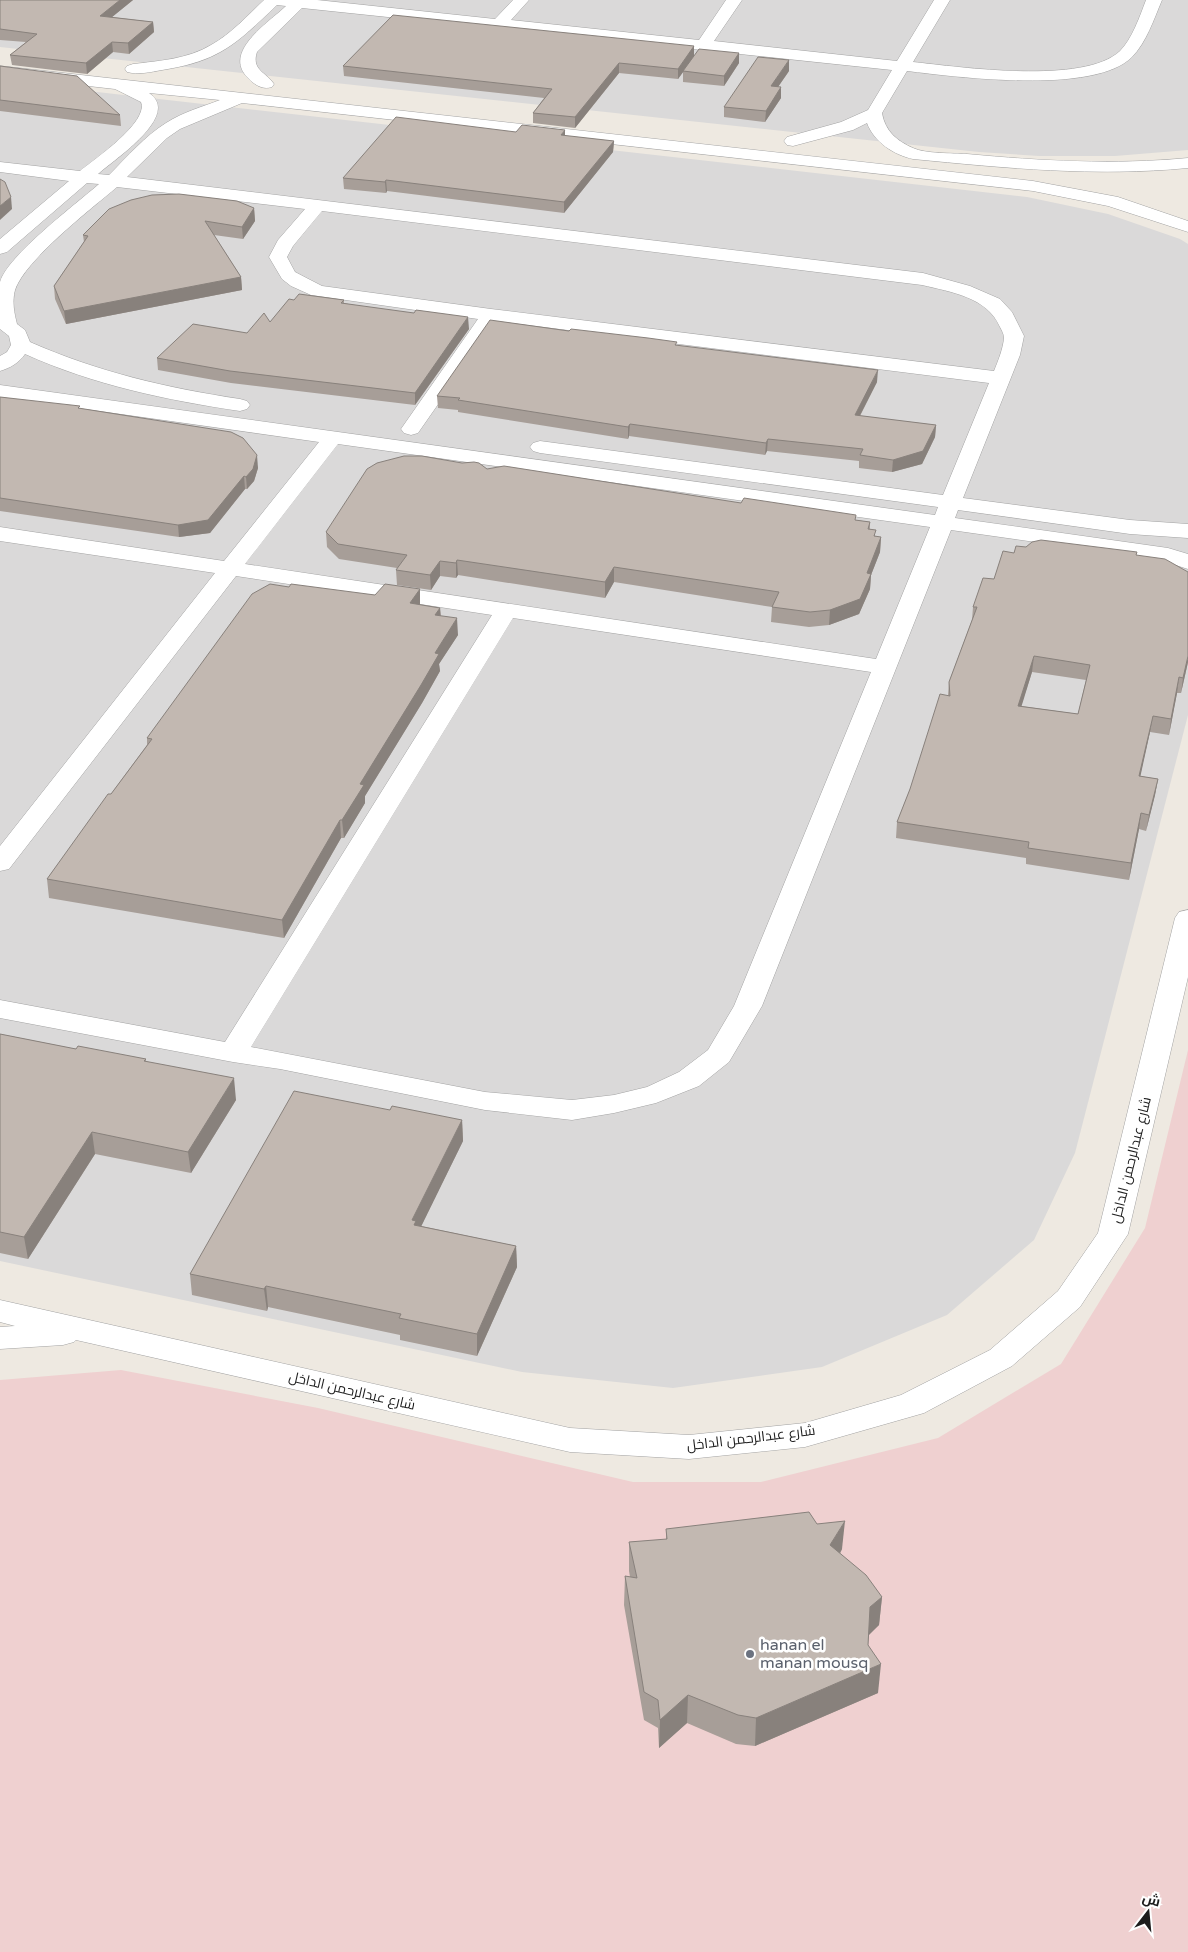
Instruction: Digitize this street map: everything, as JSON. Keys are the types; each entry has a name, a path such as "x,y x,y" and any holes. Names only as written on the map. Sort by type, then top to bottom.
{"street":[{"path":"113,75 134,69 178,62 213,50 226,43 273,0 299,1 993,76 1046,76 1082,71 1122,58 1127,53 1154,0"},
{"path":"500,23 521,0"},
{"path":"704,44 734,0"},
{"path":"793,141 847,126 874,113 942,0"},
{"path":"266,84 249,69 246,61 248,53 299,1"},
{"path":"0,55 57,61"},
{"path":"134,69 190,75"},
{"path":"0,71 113,75 243,98 1033,186 1112,201 1188,227"},
{"path":"0,248 138,132 150,117 152,108 147,99 113,75"},
{"path":"238,81 286,86"},
{"path":"0,365 14,356 21,345 18,334 3,324 3,307 6,290 14,273 28,256 113,181 161,134 174,125 197,114 243,98"},
{"path":"874,113 874,122 878,130 896,146 910,153"},
{"path":"774,138 842,146"},
{"path":"871,149 1042,168 1120,168 1184,165"},
{"path":"0,167 923,279 972,293 991,301 1000,309 1014,336 1010,355 1001,378 748,1006 719,1056 689,1079 656,1094 614,1104 572,1110 485,1101 280,1060 233,1053 0,1009"},
{"path":"318,206 285,244 278,257 282,270 296,282 318,290 346,296 491,315 1001,378"},
{"path":"411,429 491,315"},
{"path":"21,345 73,368 145,389 197,399 411,429 947,512 1168,555 1188,562"},
{"path":"0,391 333,437 947,512 1171,532 1188,531"},
{"path":"0,863 333,437"},
{"path":"0,534 884,667"},
{"path":"233,1053 507,610"},
{"name":"شارع عبدالرحمن الداخل","path":"0,1311 570,1440 688,1447 805,1435 912,1404 1001,1358 1069,1299 1112,1234 1131,1164 1188,918"},
{"path":"0,1338 95,1332"}],"shaded area":[{"path":"0,0 1188,0 1188,150 1115,156 1039,156 979,152 0,47"},
{"path":"0,81 1027,197 1108,214 1180,239 1188,244 1188,715 1075,1153 1034,1240 947,1315 822,1367 673,1388 522,1372 0,1261"},
{"path":"1188,1050 1188,1952 0,1952 0,1380 121,1370 318,1408 633,1482 761,1482 938,1438 1061,1364 1145,1228"}],"building":[{"path":"0,0 120,0 100,16 153,22 128,43 112,42 86,63 10,55 37,34 0,29"},
{"path":"393,15 694,46 678,69 619,63 575,117 533,113 552,89 343,66"},
{"path":"699,49 739,53 724,76 683,71"},
{"path":"758,57 789,60 771,86 781,87 766,111 724,107"},
{"path":"0,66 77,76 120,115 0,100"},
{"path":"396,117 516,132 522,125 565,130 561,135 614,141 564,202 386,180 385,182 343,178"},
{"path":"0,179 5,182 11,197 0,206"},
{"path":"179,194 237,201 254,208 242,227 205,221 241,277 64,311 54,286 88,236 83,235 109,209 131,200 152,195"},
{"path":"299,294 344,300 341,303 414,313 416,310 468,317 415,393 230,371 157,358 193,324 247,333 264,313 270,322 289,299 294,300"},
{"path":"490,320 569,331 571,329 648,338 677,342 675,345 878,370 855,415 936,425 923,451 893,460 860,455 863,449 768,439 766,443 630,424 628,427 458,400 460,398 437,396"},
{"path":"0,397 80,406 78,408 231,432 243,438 257,455 253,469 246,477 244,476 208,520 178,525 0,498"},
{"path":"404,456 422,456 462,463 474,462 487,469 504,466 741,503 744,498 856,515 855,520 870,522 868,529 876,530 874,536 881,537 867,573 871,574 860,599 830,610 810,612 772,607 779,592 614,567 605,582 457,560 456,563 440,561 430,575 396,570 407,555 338,544 326,532 367,469 377,463"},
{"path":"1041,540 1137,552 1136,555 1165,559 1188,572 1188,656 1183,678 1179,677 1171,719 1153,716 1139,776 1158,779 1149,815 1141,813 1131,863 1028,848 1029,842 897,822 910,789 940,694 950,696 949,682 977,607 973,607 983,578 994,579 1003,551 1014,553 1016,546 1026,547 1032,542","holes":["1034,656 1090,665 1078,714 1018,706"]},
{"path":"270,584 289,587 291,584 375,595 385,584 420,589 410,603 440,608 435,615 457,618 435,653 439,654 421,685 360,784 364,785 342,820 340,820 282,920 47,879 108,794 111,794 152,739 147,738 252,594"},
{"path":"0,1034 76,1049 78,1046 234,1078 188,1152 92,1132 24,1237 0,1232"},
{"path":"294,1091 390,1110 392,1106 462,1120 412,1220 416,1221 414,1225 516,1246 477,1334 399,1318 401,1314 266,1286 264,1289 190,1274"},
{"name":"hanan el manan mousq","path":"809,1512 817,1524 845,1521 830,1545 866,1575 882,1597 870,1607 868,1645 881,1664 756,1718 738,1715 688,1695 660,1720 658,1700 644,1692 625,1576 637,1578 629,1542 667,1539 666,1529"}],"place":[{"name":"hanan el manan mousq","path":"750,1654"}]}
